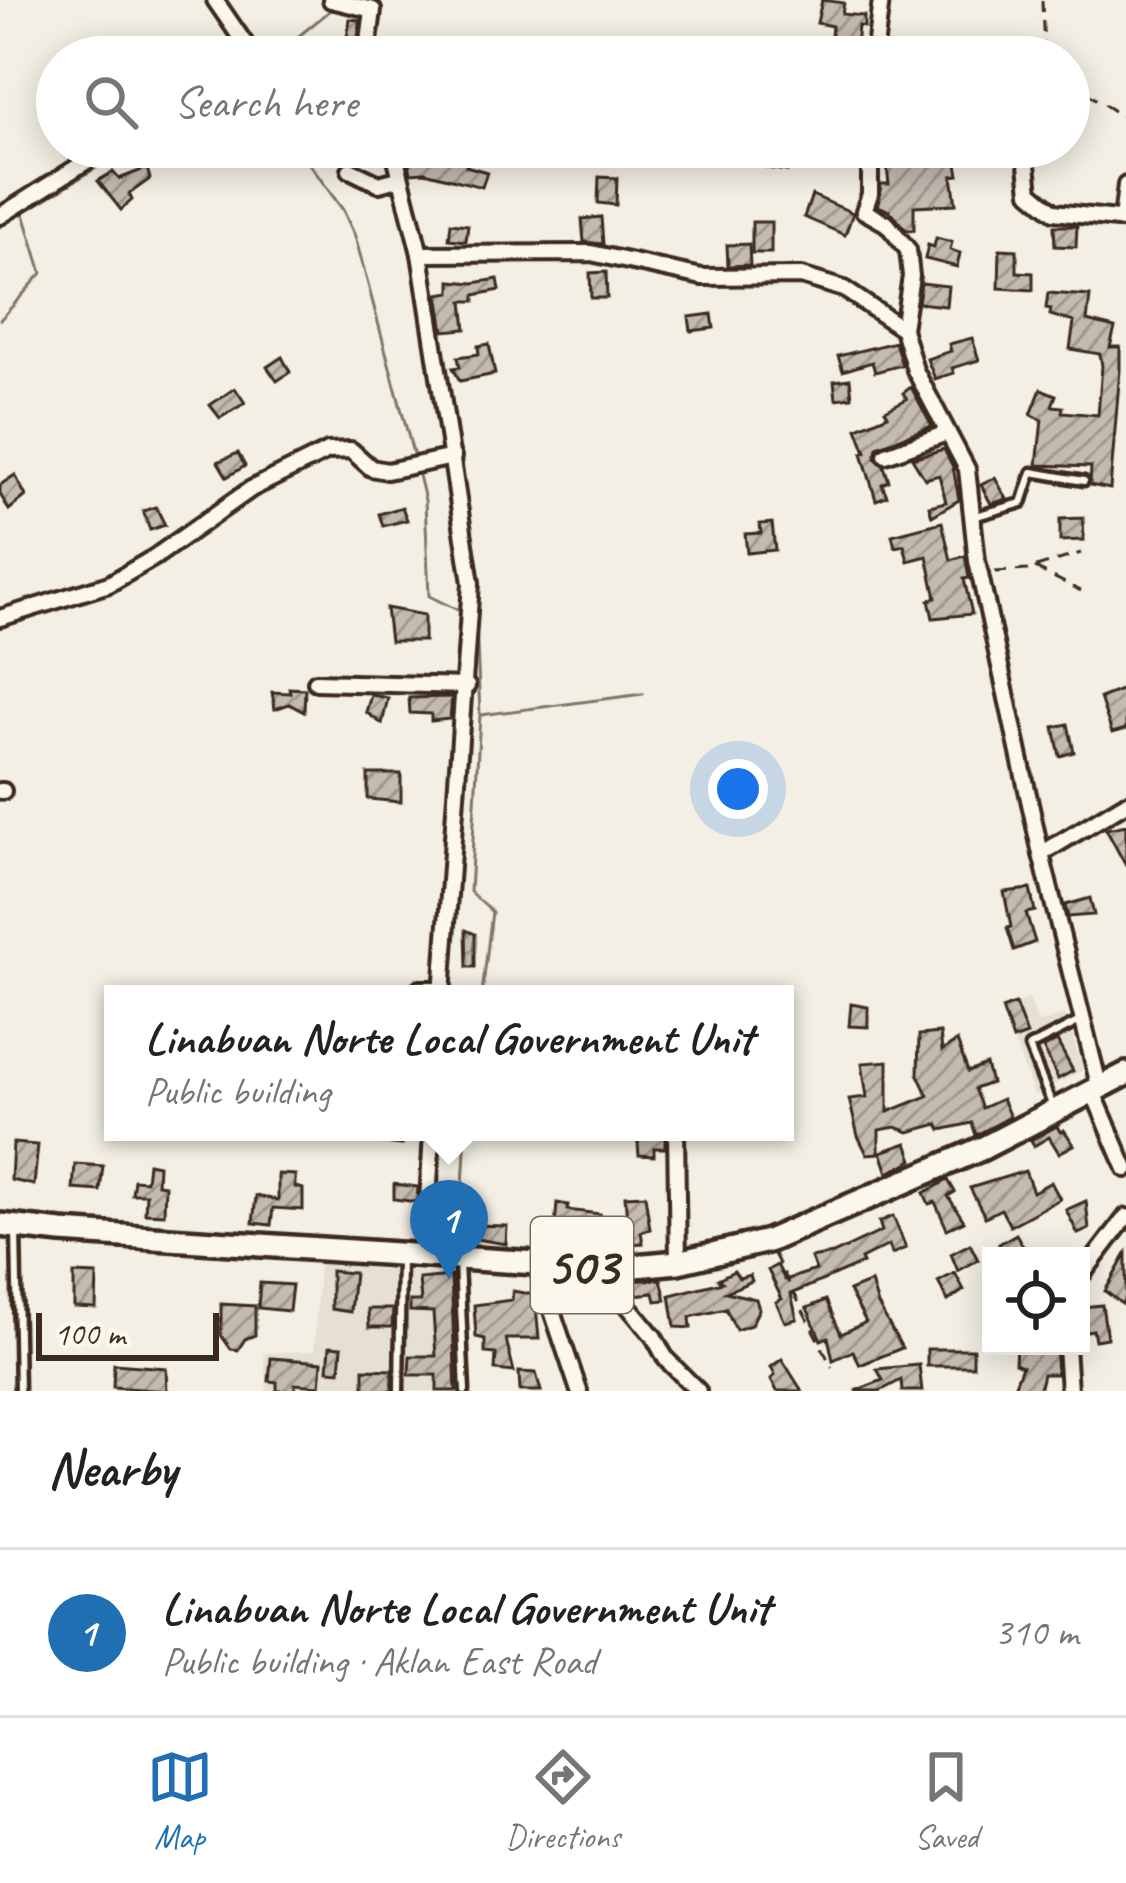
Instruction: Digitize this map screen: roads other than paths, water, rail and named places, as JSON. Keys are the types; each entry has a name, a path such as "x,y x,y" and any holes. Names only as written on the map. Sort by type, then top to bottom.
{"main road":[{"name":"503","path":"8,1226 536,1263 678,1262 768,1241 983,1148 1126,1074"}],"street":[{"path":"215,0 239,36"},
{"path":"331,0 374,10 370,36"},
{"path":"877,36 881,0"},
{"path":"0,216 76,168"},
{"path":"396,168 420,254 471,583 442,985"},
{"path":"870,168 865,211 886,224 908,250 910,276 903,329 915,370 967,469 977,564 1041,854 1096,1091 1126,1169"},
{"path":"1027,168 1030,192 1054,212 1124,220 1126,185"},
{"path":"350,170 380,184 398,178"},
{"path":"420,254 591,253 702,278 801,276 844,289 903,329"},
{"path":"886,455 947,433"},
{"path":"0,618 109,584 155,557 220,507 328,451 351,450 371,467 387,471 454,458"},
{"path":"316,682 466,686"},
{"path":"1041,854 1126,803"},
{"path":"425,1255 431,1141"},
{"path":"676,1141 678,1262"},
{"path":"1090,1264 1126,1216"},
{"path":"536,1263 579,1391"},
{"path":"595,1266 698,1391"},
{"path":"1067,1355 1070,1391"}],"lane":[{"path":"972,516 1022,503 1032,472 1084,481"},
{"path":"1054,1112 1029,1047 1080,1021"},
{"path":"8,1226 19,1391"},
{"path":"399,1391 400,1254"},
{"path":"459,1258 465,1391"}],"waterway":[{"path":"299,36 337,5"},
{"path":"0,227 96,168"},
{"path":"312,168 343,210 355,236 414,457"},
{"path":"0,320 42,273 24,214"},
{"path":"418,471 425,500 429,596 464,613"},
{"path":"473,618 480,715 470,892 492,912 483,985"},
{"path":"481,715 643,694"},
{"path":"460,1240 466,1141"},
{"path":"453,1275 458,1391"}],"place":[{"name":"Linabuan Norte Local Government Unit","path":"449,1279"}]}
